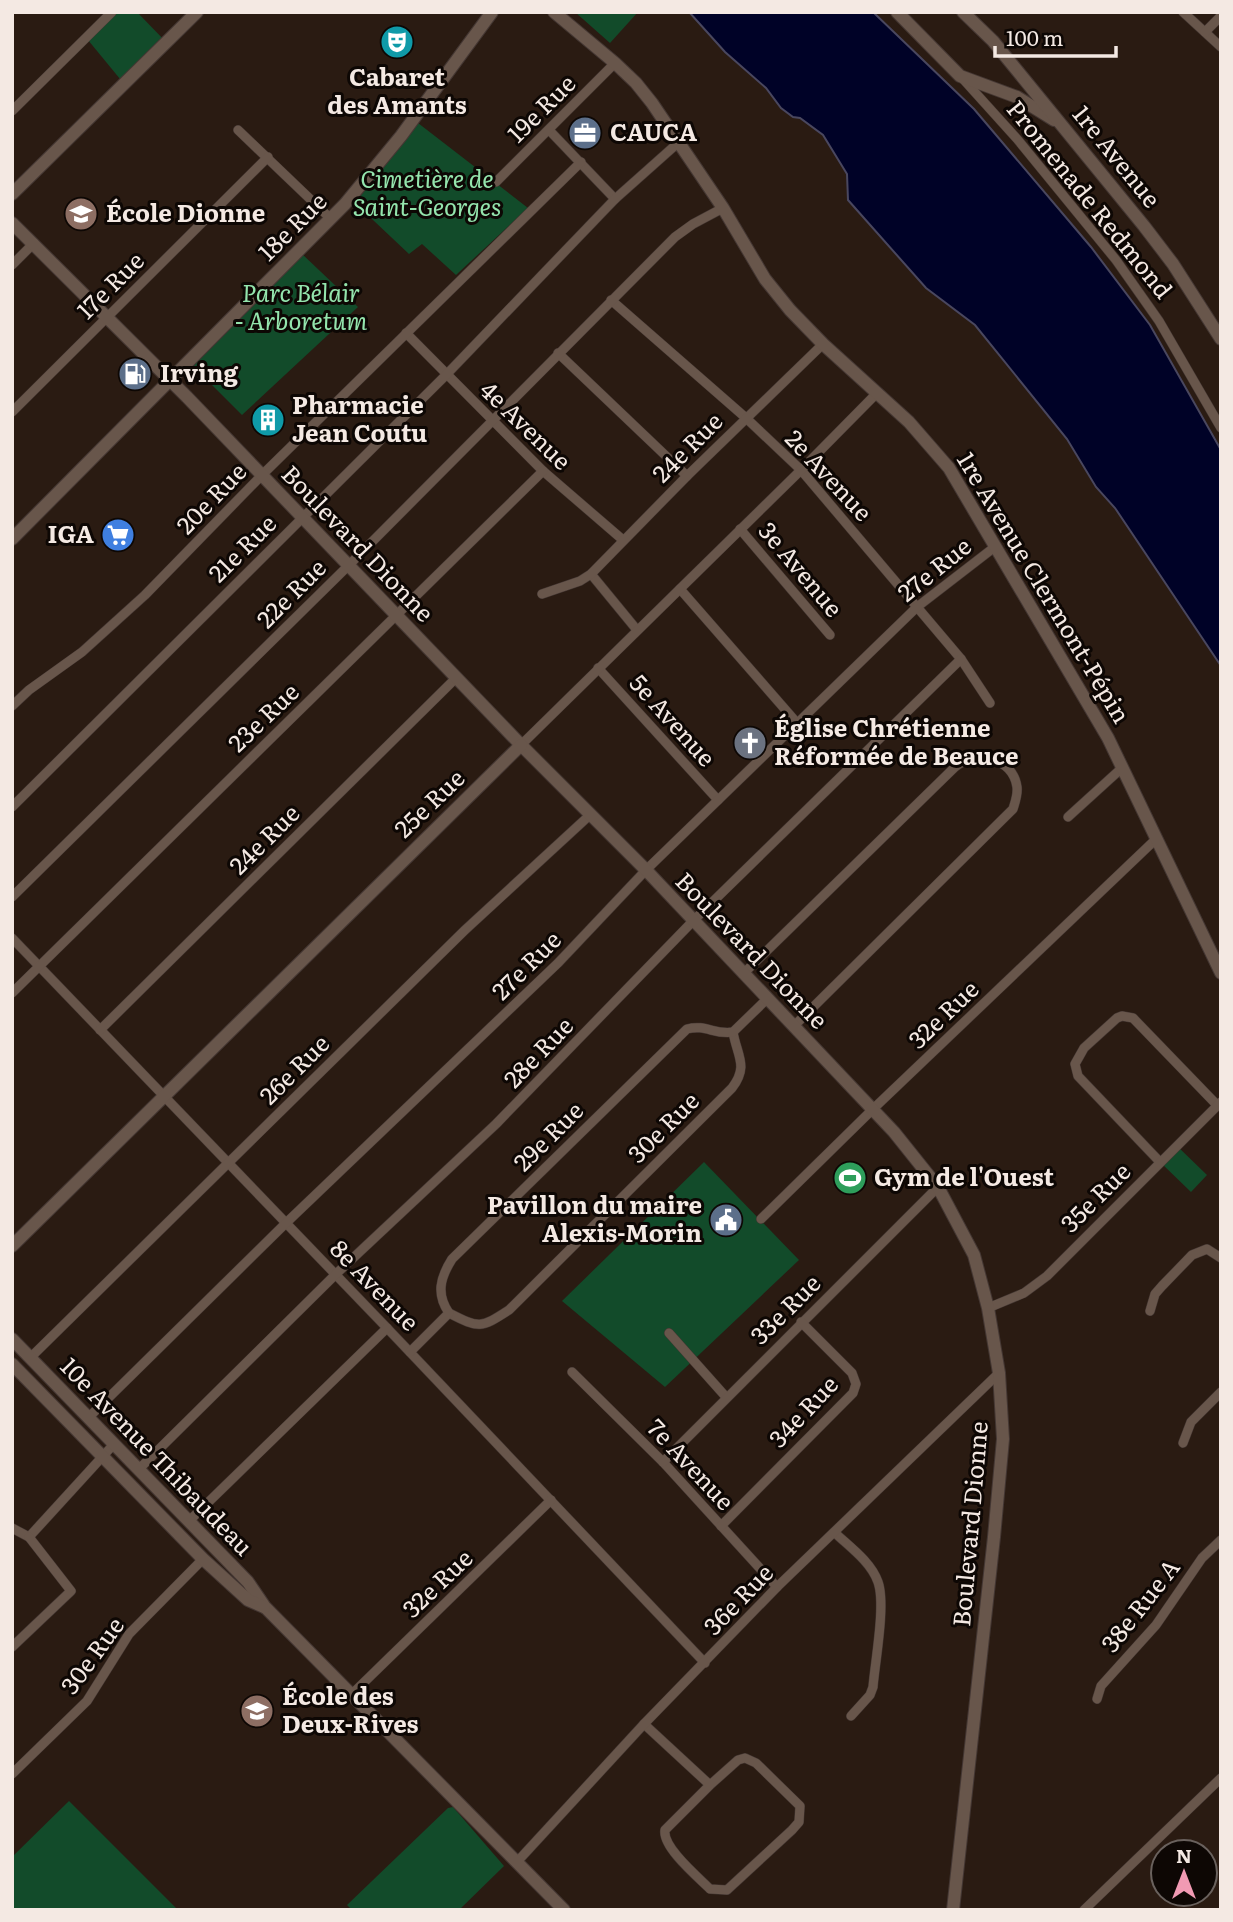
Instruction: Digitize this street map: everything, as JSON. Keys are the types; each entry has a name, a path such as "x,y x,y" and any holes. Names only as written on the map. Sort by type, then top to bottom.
{"street":[{"path":"12,111 112,12"},
{"path":"12,194 197,12"},
{"name":"18e Rue","path":"14,535 331,219 401,136 492,12"},
{"name":"1re Avenue Clermont-Pépin","path":"554,12 636,83 723,208 765,279 823,344 909,422 958,481 1123,766 1155,840 1221,973"},
{"name":"Promenade Redmond","path":"897,12 960,76 1017,140 1116,260 1159,321 1221,428"},
{"name":"1re Avenue","path":"963,12 993,41 1068,131 1173,264 1221,338"},
{"path":"1183,12 1221,47"},
{"path":"1205,32 1221,16"},
{"name":"Promenade Redmond","path":"995,90 1004,90 1011,81 1010,62"},
{"name":"19e Rue","path":"496,182 615,63"},
{"name":"Promenade Redmond","path":"960,76 1033,105 1068,131"},
{"path":"238,130 331,219"},
{"path":"549,130 615,199"},
{"name":"21e Rue","path":"12,807 446,375 615,199 679,142"},
{"name":"17e Rue","path":"12,412 268,157"},
{"name":"20e Rue","path":"12,706 29,690 82,652 145,595 262,475 581,162"},
{"name":"22e Rue","path":"12,897 349,565 675,237 693,223 723,208"},
{"name":"Boulevard Dionne","path":"12,223 170,379 304,516 456,678 646,870 907,1147 938,1187 974,1255 988,1308 999,1373 1003,1439 953,1910"},
{"path":"12,265 34,243"},
{"name":"2e Avenue","path":"611,300 746,418 801,471 961,659 990,702"},
{"name":"4e Avenue","path":"406,333 543,471 623,540"},
{"name":"24e Rue","path":"542,594 580,582 591,574 823,344"},
{"path":"558,354 687,476"},
{"name":"25e Rue","path":"12,1246 801,471 877,393"},
{"name":"23e Rue","path":"12,993 543,471"},
{"name":"3e Avenue","path":"740,529 830,635"},
{"name":"27e Rue","path":"88,1418 286,1223 558,963 646,870 917,607 996,546"},
{"path":"591,574 637,630"},
{"path":"680,589 797,723"},
{"name":"28e Rue","path":"139,1469 336,1274 496,1124 693,921 961,659"},
{"name":"5e Avenue","path":"598,668 718,800"},
{"name":"24e Rue","path":"100,1030 456,678"},
{"path":"743,974 955,766 970,758 980,757 1005,765 1016,780 1013,809 794,1026"},
{"path":"1068,817 1123,766"},
{"name":"26e Rue","path":"30,1358 465,930 591,814"},
{"name":"32e Rue","path":"761,1219 1155,840"},
{"name":"8e Avenue","path":"12,938 705,1663"},
{"path":"733,1032 767,999"},
{"path":"1160,1162 1083,1082 1076,1069 1076,1059 1084,1048 1117,1018 1128,1016 1138,1022 1219,1103"},
{"name":"29e Rue","path":"449,1313 443,1304 440,1289 443,1273 462,1250 687,1029 700,1025 713,1031 733,1032"},
{"name":"30e Rue","path":"449,1313 469,1323 485,1325 509,1310 732,1088 741,1076 742,1065 733,1032"},
{"name":"35e Rue","path":"988,1308 1024,1293 1047,1276 1219,1103"},
{"name":"33e Rue","path":"663,1462 938,1187"},
{"path":"1150,1311 1155,1294 1192,1255 1207,1249 1221,1258"},
{"path":"410,1352 449,1313"},
{"name":"34e Rue","path":"721,1526 853,1393 856,1384 852,1373 801,1322"},
{"path":"189,1521 387,1328"},
{"path":"669,1333 726,1398"},
{"name":"10e Avenue Thibaudeau","path":"12,1339 248,1581 265,1607 564,1910"},
{"name":"10e Avenue Thibaudeau","path":"12,1364 203,1559 248,1600 265,1607"},
{"name":"7e Avenue","path":"572,1372 663,1462 777,1587"},
{"name":"36e Rue","path":"516,1863 644,1724 777,1587 999,1373"},
{"path":"1183,1443 1191,1422 1221,1392"},
{"path":"29,1537 114,1444"},
{"name":"32e Rue","path":"351,1695 551,1500"},
{"path":"12,1528 29,1537 71,1591 12,1647"},
{"path":"835,1533 872,1571 879,1584 881,1600 873,1687 870,1695 852,1716"},
{"name":"38e Rue A","path":"1097,1699 1101,1686 1156,1625 1202,1558 1221,1540"},
{"name":"30e Rue","path":"12,1774 87,1701 129,1634 203,1559"},
{"path":"644,1724 710,1785"},
{"path":"745,1758 756,1763 800,1806 799,1822 727,1890 710,1889 668,1846 664,1837 666,1830 710,1785 738,1760 745,1758"},
{"path":"1084,1910 1221,1778"}],"green space":[{"path":"118,12 137,12 167,43 125,85 88,40"},
{"path":"575,12 638,12 610,43"},
{"name":"Cimetière de Saint-Georges","path":"418,123 528,208 456,275 422,244 409,254 355,203"},
{"name":"Parc Bélair - Arboretum","path":"301,253 358,307 242,415 191,364"},
{"path":"1176,1145 1207,1175 1191,1192 1160,1162"},
{"path":"704,1162 799,1260 665,1387 562,1301"},
{"path":"69,1801 178,1910 12,1910 12,1857"},
{"path":"453,1807 504,1866 459,1910 352,1910 347,1905 448,1808"}],"water":[{"path":"689,12 873,12 974,109 1091,247 1150,325 1221,450 1221,666 1115,508 1096,487 1067,439 975,325 926,288 848,200 847,174 823,135 781,108 766,88 725,52"}],"place":[{"name":"Cabaret des Amants","path":"397,42"},
{"name":"CAUCA","path":"585,133"},
{"name":"École Dionne","path":"81,214"},
{"name":"Irving","path":"135,374"},
{"name":"Pharmacie Jean Coutu","path":"268,420"},
{"name":"IGA","path":"118,535"},
{"name":"Église Chrétienne Réformée de Beauce","path":"750,743"},
{"name":"Gym de l'Ouest","path":"850,1178"},
{"name":"Pavillon du maire Alexis-Morin","path":"726,1220"},
{"name":"École des Deux-Rives","path":"257,1711"}]}
